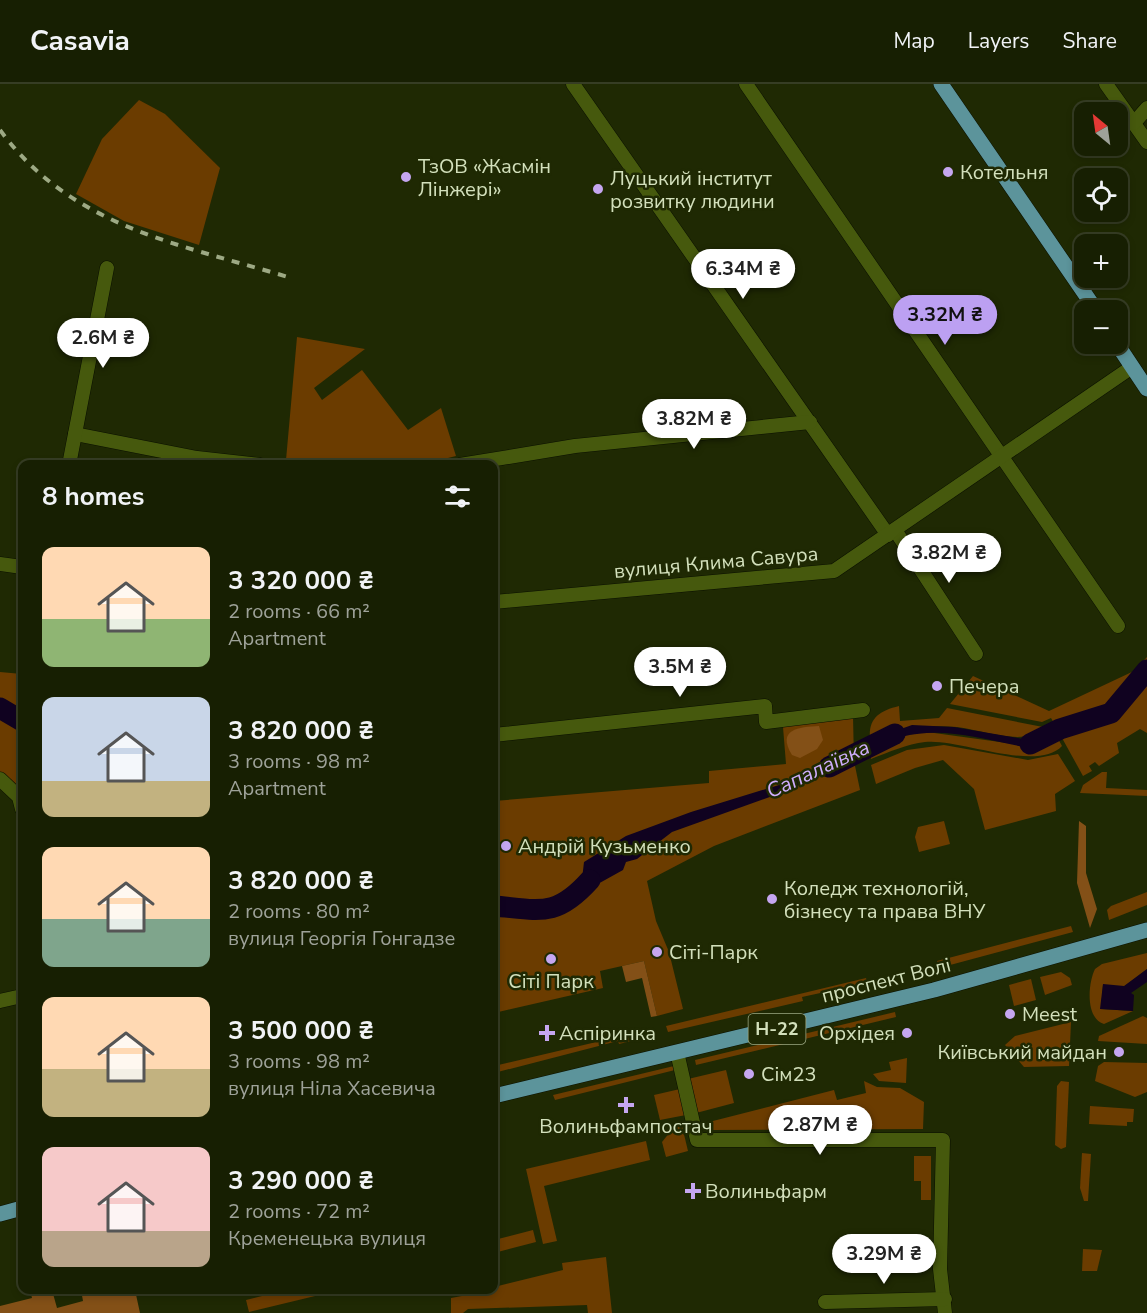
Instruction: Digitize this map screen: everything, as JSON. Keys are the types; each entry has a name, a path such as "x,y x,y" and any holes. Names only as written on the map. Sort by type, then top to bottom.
{"main road":[{"path":"941,84 1089,300"},
{"path":"1124,354 1147,389"},
{"name":"проспект Волі","path":"498,1095 933,990 1147,930"},
{"path":"0,1214 18,1209"}],"street":[{"path":"573,84 976,654"},
{"path":"746,84 1118,626"},
{"path":"1106,84 1147,141"},
{"path":"1134,123 1147,108"},
{"path":"70,460 107,268"},
{"name":"вулиця Клима Савура","path":"498,602 834,571 1132,367"},
{"path":"490,460 575,446 810,422"},
{"path":"75,434 215,460"},
{"path":"0,564 18,566"},
{"path":"498,735 765,706 766,722 863,710"},
{"path":"0,779 18,795"},
{"path":"0,1001 18,997"},
{"path":"677,1052 697,1140 944,1140 940,1269 945,1313"},
{"path":"825,1302 945,1299"}],"shaded area":[{"path":"139,100 165,114 220,168 199,245 124,221 76,194 102,139"},
{"path":"297,337 365,349 314,388 322,400 362,370 408,430 441,408 456,456 440,460 286,460"},
{"path":"1147,657 1147,733 1140,729 1117,743 1119,753 1099,766 1095,762 1089,766 1092,771 1083,776 1051,718 1042,722 950,704 973,676 1049,711 1134,671"},
{"path":"0,672 18,674 18,788 0,773"},
{"path":"899,706 900,721 939,718 947,708 1043,727 1050,725 1052,728 1028,736 1016,737 957,727 923,727 901,730 870,740 871,726 876,717 886,710"},
{"path":"853,716 854,761 860,790 714,846 647,881 656,921 669,952 683,1009 657,1016 644,961 600,971 603,988 498,1012 498,801 709,783 709,771 786,764 783,727"},
{"path":"819,726 823,740 817,749 800,758 792,755 788,746 788,735 797,729"},
{"path":"927,732 1036,747 1056,735 1062,746 1050,753 1017,756 940,742 925,742 905,746 871,759 870,750 900,736"},
{"path":"944,745 1028,760 1058,754 1075,781 1055,794 1056,811 985,830 974,789 943,760 915,768 876,784 871,765 907,750"},
{"path":"1102,772 1107,772 1106,788 1147,790 1147,796 1080,793 1083,785"},
{"path":"944,821 950,844 919,852 915,837 918,827"},
{"path":"1079,821 1086,826 1086,873 1097,909 1090,928 1077,883"},
{"path":"1147,892 1147,905 1109,920 1107,910 1111,906"},
{"path":"1071,926 1073,932 939,968 937,961"},
{"path":"1147,953 1147,969 1124,987 1103,985 1101,1009 1133,1011 1104,1024 1098,1020 1091,1008 1090,999 1095,969 1102,964"},
{"path":"644,961 657,1016 651,1017 642,978 626,982 622,966"},
{"path":"1061,972 1070,978 1072,985 1045,995 1040,977"},
{"path":"866,978 868,985 826,995 825,992 802,997 803,1001 668,1032 666,1026"},
{"path":"1031,979 1036,1000 1014,1006 1009,985"},
{"path":"895,1012 896,1017 696,1065 695,1060"},
{"path":"1143,1016 1147,1018 1147,1044 1098,1041 1099,1036"},
{"path":"1071,1022 1069,1066 1024,1067 1005,1045 1015,1036"},
{"path":"639,1032 640,1039 619,1044 618,1041 498,1072 498,1065"},
{"path":"907,1058 906,1083 879,1081 873,1074 891,1070 889,1062"},
{"path":"1104,1062 1147,1063 1147,1092 1135,1097 1095,1081 1098,1066"},
{"path":"674,1066 675,1070 555,1100 553,1095"},
{"path":"726,1070 734,1103 696,1113 688,1079"},
{"path":"864,1081 877,1087 900,1088 924,1102 923,1129 711,1130 709,1122 834,1090 837,1100 866,1093"},
{"path":"1061,1081 1069,1082 1066,1147 1061,1149 1055,1145 1057,1086"},
{"path":"680,1089 686,1115 660,1120 654,1095"},
{"path":"1090,1106 1134,1109 1133,1122 1127,1122 1127,1126 1089,1124"},
{"path":"682,1126 688,1151 666,1157 662,1142 674,1127"},
{"path":"646,1141 650,1160 544,1186 557,1241 543,1244 526,1169"},
{"path":"1082,1153 1091,1154 1088,1201 1084,1201 1080,1188"},
{"path":"914,1156 931,1156 931,1200 921,1200 921,1181 914,1181"},
{"path":"533,1230 536,1242 498,1252 498,1239"},
{"path":"1083,1249 1102,1250 1097,1271 1082,1271"},
{"path":"606,1257 612,1313 588,1313 587,1305 468,1309 463,1313 451,1313 451,1298 472,1294 498,1294 498,1286 563,1270 562,1263"},
{"path":"31,1294 53,1294 57,1308 83,1301 82,1294 136,1294 140,1313 0,1313 0,1306 32,1298"},
{"path":"270,1294 323,1294 249,1312 246,1300"}],"water":[{"path":"912,725 954,727 1024,739 1037,736 1052,728 1056,735 1036,747 1029,748 948,733 929,733 909,735 870,750 870,740"},
{"path":"854,750 854,761 781,793 672,832 637,859 626,862 623,870 587,890 573,902 571,898 581,888 584,862 626,836 691,812 779,785"},
{"path":"1147,969 1147,982 1131,993 1134,995 1133,1011 1100,1009 1103,984 1124,986"}],"waterway":[{"name":"Сапалаївка","path":"1030,744 1060,729 1111,713 1147,670"},
{"name":"Сапалаївка","path":"0,708 18,719"},
{"name":"Сапалаївка","path":"829,767 895,734"},
{"name":"Сапалаївка","path":"498,906 536,910 557,906 567,901 590,880"}],"railway":[{"path":"0,130 28,163 60,189 94,210 130,228 168,242 288,277"}],"place":[{"name":"Котельня","path":"948,172"},
{"name":"ТзОВ «Жасмін Лінжері»","path":"406,177"},
{"name":"Луцький інститут розвитку людини","path":"598,189"},
{"name":"Печера","path":"937,686"},
{"name":"Андрій Кузьменко","path":"506,846"},
{"name":"Коледж технологій, бізнесу та права ВНУ","path":"772,899"},
{"name":"Сіті-Парк","path":"657,952"},
{"name":"Сіті Парк","path":"551,959"},
{"name":"Meest","path":"1010,1014"},
{"name":"Аспіринка","path":"547,1033"},
{"name":"Орхідея","path":"907,1033"},
{"name":"Київський майдан","path":"1119,1052"},
{"name":"Сім23","path":"749,1074"},
{"name":"Волиньфампостач","path":"626,1105"},
{"name":"Волиньфарм","path":"693,1191"}]}
